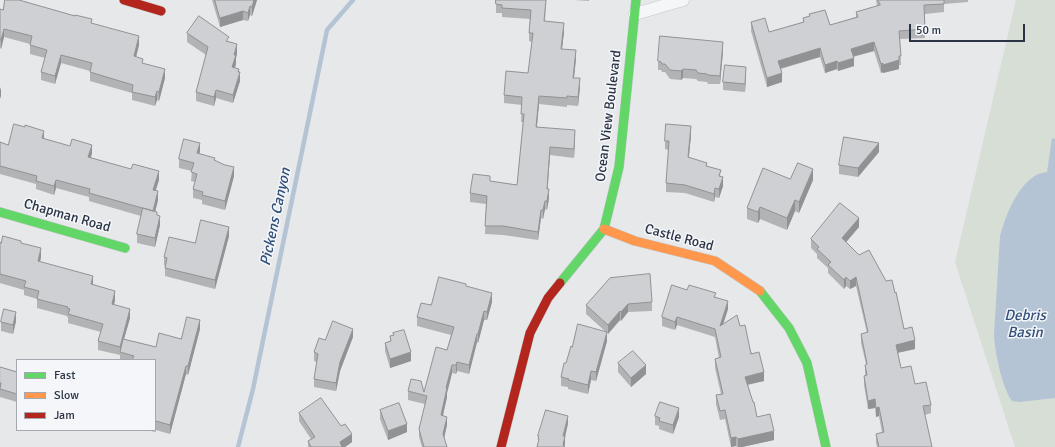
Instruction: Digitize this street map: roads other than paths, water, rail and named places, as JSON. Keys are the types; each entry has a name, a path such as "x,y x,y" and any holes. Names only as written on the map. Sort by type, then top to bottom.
{"street":[{"path":"124,0 161,11"},
{"name":"Ocean View Boulevard","path":"501,447 530,333 548,298 604,229 619,167 636,0"},
{"path":"635,14 683,0"},
{"name":"Chapman Road","path":"0,212 125,248"},
{"name":"Castle Road","path":"604,229 635,241 715,261 759,290 789,328 807,363 826,447"}],"water":[{"name":"Debris Basin","path":"1052,138 1055,139 1055,398 1019,402 1012,401 1005,387 997,360 994,335 1000,236 1009,210 1018,193 1031,179 1038,174 1047,172"}],"waterway":[{"name":"Pickens Canyon","path":"238,447 253,389 327,30 353,0"}]}
